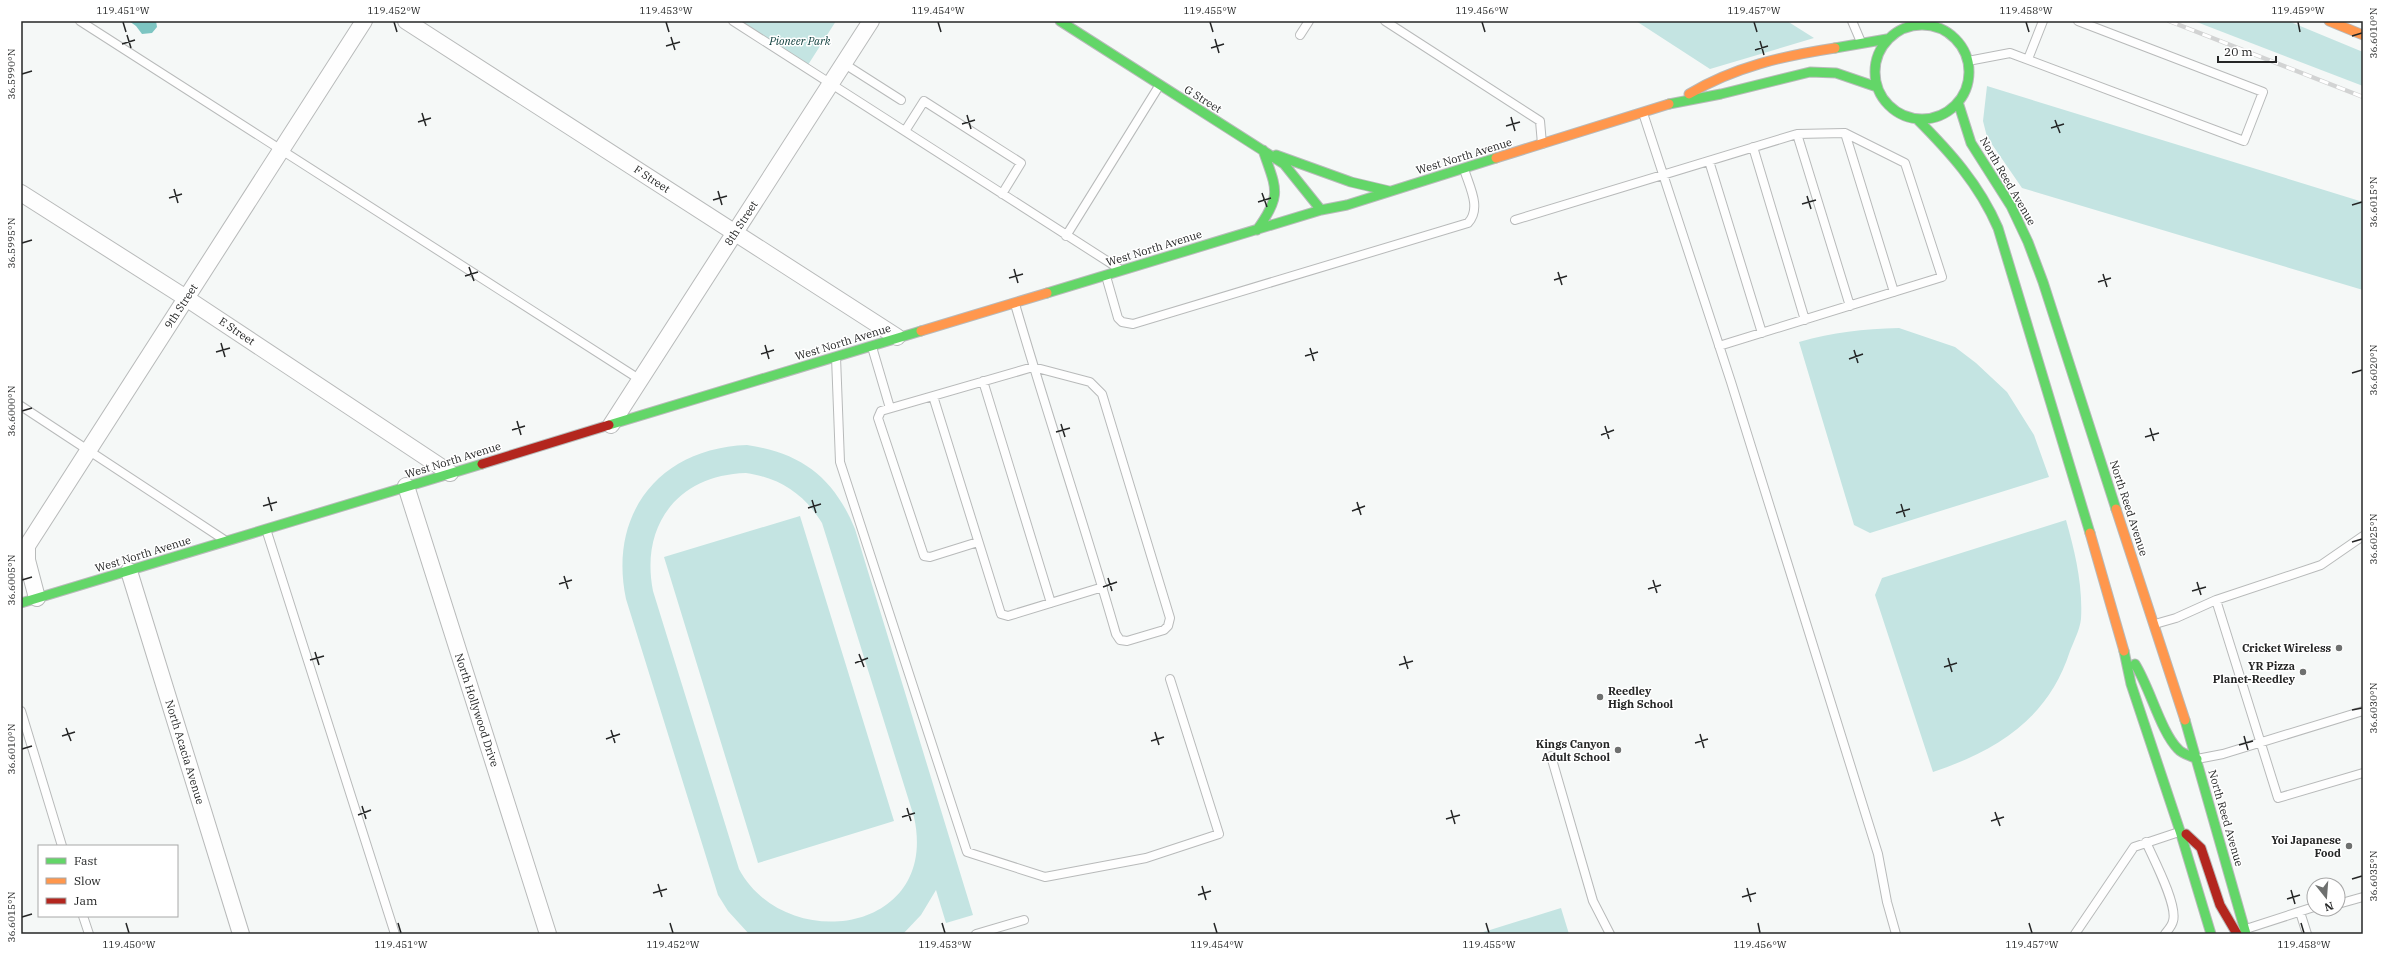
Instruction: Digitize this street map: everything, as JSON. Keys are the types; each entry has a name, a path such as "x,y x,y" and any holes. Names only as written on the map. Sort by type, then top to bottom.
{"street":[{"name":"9th Street","path":"37,598 27,560 27,546 364,21"},
{"name":"F Street","path":"406,21 897,338"},
{"name":"8th Street","path":"611,425 871,21"},
{"name":"G Street","path":"1060,21 1159,86 1284,164 1321,210"},
{"path":"1897,31 1902,21"},
{"path":"1951,33 1953,21"},
{"path":"2329,21 2363,35"},
{"path":"1917,119 1940,116 1958,102 1969,81 1968,61 1962,46 1951,33 1932,25 1920,24 1897,31 1887,39 1876,58 1874,68 1877,87 1887,104 1896,111 1917,119 1969,172 1985,197 1998,228 2122,641 2131,684 2180,831 2211,934"},
{"name":"West North Avenue","path":"1672,103 1720,76 1815,50 1887,39"},
{"name":"West North Avenue","path":"21,603 871,345 1321,210 1347,205 1672,103 1810,72 1836,73 1877,87"},
{"name":"North Reed Avenue","path":"1958,102 1971,143 2011,206 2028,242 2197,759 2243,933"},
{"path":"1263,150 1351,182 1389,191"},
{"path":"1257,230 1273,208 1274,199 1273,182 1263,150"},
{"name":"E Street","path":"21,194 186,298 450,473"},
{"path":"2016,289 2034,334 2050,365"},
{"path":"2074,414 2091,431"},
{"name":"North Hollywood Drive","path":"406,486 548,934"},
{"name":"North Acacia Avenue","path":"129,571 241,934"},
{"path":"2122,641 2144,680 2171,741 2179,751 2197,759"},
{"path":"2180,831 2191,836 2201,848 2220,905 2243,933"}],"lane":[{"path":"80,21 281,151 640,379"},
{"path":"732,21 1066,236 1122,270"},
{"path":"1300,35 1309,21"},
{"path":"1386,21 1540,121 1542,144"},
{"path":"1852,21 1862,43"},
{"path":"2028,59 2043,21"},
{"path":"1968,61 2010,53 2244,141 2263,92 2078,21"},
{"path":"843,63 901,100"},
{"path":"1066,236 1159,86"},
{"path":"904,132 924,101 1022,163 1002,194"},
{"path":"1643,113 1719,346 1878,854 1887,902 1896,934"},
{"path":"1515,220 1797,134 1845,133 1905,164 1942,277 1719,346"},
{"path":"1845,133 1894,292"},
{"path":"1797,134 1850,306"},
{"path":"1753,147 1805,320"},
{"path":"1708,161 1762,333"},
{"path":"1105,275 1118,318 1122,322 1133,324 1468,223 1473,218 1476,206 1464,168"},
{"path":"978,542 930,557 924,556 878,418 882,411 1033,367 1090,382 1102,394 1170,618 1168,626 1164,630 1135,638 1120,640 1116,634 1103,587 1033,367 1014,303"},
{"path":"871,345 890,408"},
{"path":"836,356 840,462 967,852 1045,877 1146,858 1219,834 1170,679"},
{"path":"983,381 1051,603"},
{"path":"933,396 1001,614 1008,616 1103,587"},
{"path":"21,406 227,541"},
{"path":"266,529 395,934"},
{"path":"2154,624 2176,618 2216,600 2321,565 2363,536"},
{"path":"2216,600 2278,798 2363,773"},
{"path":"21,711 62,845"},
{"path":"2197,759 2223,754 2363,711"},
{"path":"1551,756 1593,901 1610,934"},
{"path":"2075,934 2134,847 2180,831"},
{"path":"2146,842 2161,874 2173,911 2174,921 2165,934"},
{"path":"2346,902 2363,897"},
{"path":"2243,933 2306,910"},
{"path":"2300,912 2307,934"},
{"path":"83,917 88,934"},
{"path":"976,934 1024,920"}],"green space":[{"name":"Pioneer Park","path":"733,21 836,21 806,68"},
{"path":"1636,21 1787,21 1814,38 1710,69"},
{"path":"2194,21 2288,21 2363,52 2363,86"},
{"path":"1987,86 2363,202 2363,290 2022,188 1987,137 1983,121"},
{"path":"1899,328 1955,347 1976,363 2007,392 2034,435 2049,477 1870,533 1854,525 1799,342 1848,332"},
{"path":"747,445 784,454 814,471 837,495 847,511 855,529 973,915 946,923 936,890 921,915 903,934 749,934 728,911 718,895 626,599 622,568 625,539 633,513 647,491 666,472 689,458 716,449","holes":["746,473 758,475 780,483 790,489 807,504 822,523 914,817 916,856 904,887 882,908 854,919 821,921 789,914 761,896 739,869 653,591 650,567 652,545 659,525 669,508 683,494 701,483 722,476"]},
{"path":"800,516 894,821 758,863 664,557"},
{"path":"2066,520 2080,581 2081,619 2077,635 2060,675 2048,696 2018,729 1979,753 1933,772 1875,595 1882,578"},
{"path":"1561,908 1569,934 1477,934"}],"water":[{"path":"129,21 156,21 157,27 152,33 142,34 136,26"}],"railway":[{"path":"2169,21 2363,97"}],"traffic: fast":[{"path":"1060,21 1284,164 1321,210"},
{"path":"1922,25 1940,28 1956,38 1966,54 1969,72 1966,90 1956,106 1940,116 1922,119 1904,116 1888,106 1878,90 1875,72 1878,54 1888,38 1904,28 1922,25"},
{"path":"1835,48 1887,39"},
{"path":"1669,104 1721,94 1810,72 1836,73 1877,87"},
{"path":"1958,102 1971,143 2011,206 2028,242 2043,282 2116,509"},
{"path":"1917,119 1963,169 1982,197 1998,228 2090,533"},
{"path":"1257,230 1271,208 1275,191 1274,183 1263,150"},
{"path":"1276,155 1351,182 1389,191"},
{"path":"1047,293 1321,210 1347,205 1496,158"},
{"path":"609,425 921,331"},
{"path":"21,603 482,464"},
{"path":"2124,651 2131,684 2180,831 2211,934"},
{"path":"2135,664 2146,685 2166,732 2178,749 2197,759"},
{"path":"2185,720 2246,934"}],"traffic: slow":[{"path":"2329,21 2363,35"},
{"path":"1689,94 1723,77 1759,64 1835,48"},
{"path":"1496,158 1669,104"},
{"path":"921,331 1047,293"},
{"path":"2116,509 2185,720"},
{"path":"2090,533 2124,651"}],"traffic: jam":[{"path":"482,464 609,425"},
{"path":"2186,834 2201,848 2220,905 2237,934"}],"place":[{"name":"Cricket Wireless","path":"2339,648"},
{"name":"YR Pizza Planet-Reedley","path":"2303,672"},
{"name":"Reedley High School","path":"1600,697"},
{"name":"Kings Canyon Adult School","path":"1618,750"},
{"name":"Yoi Japanese Food","path":"2349,846"}]}
